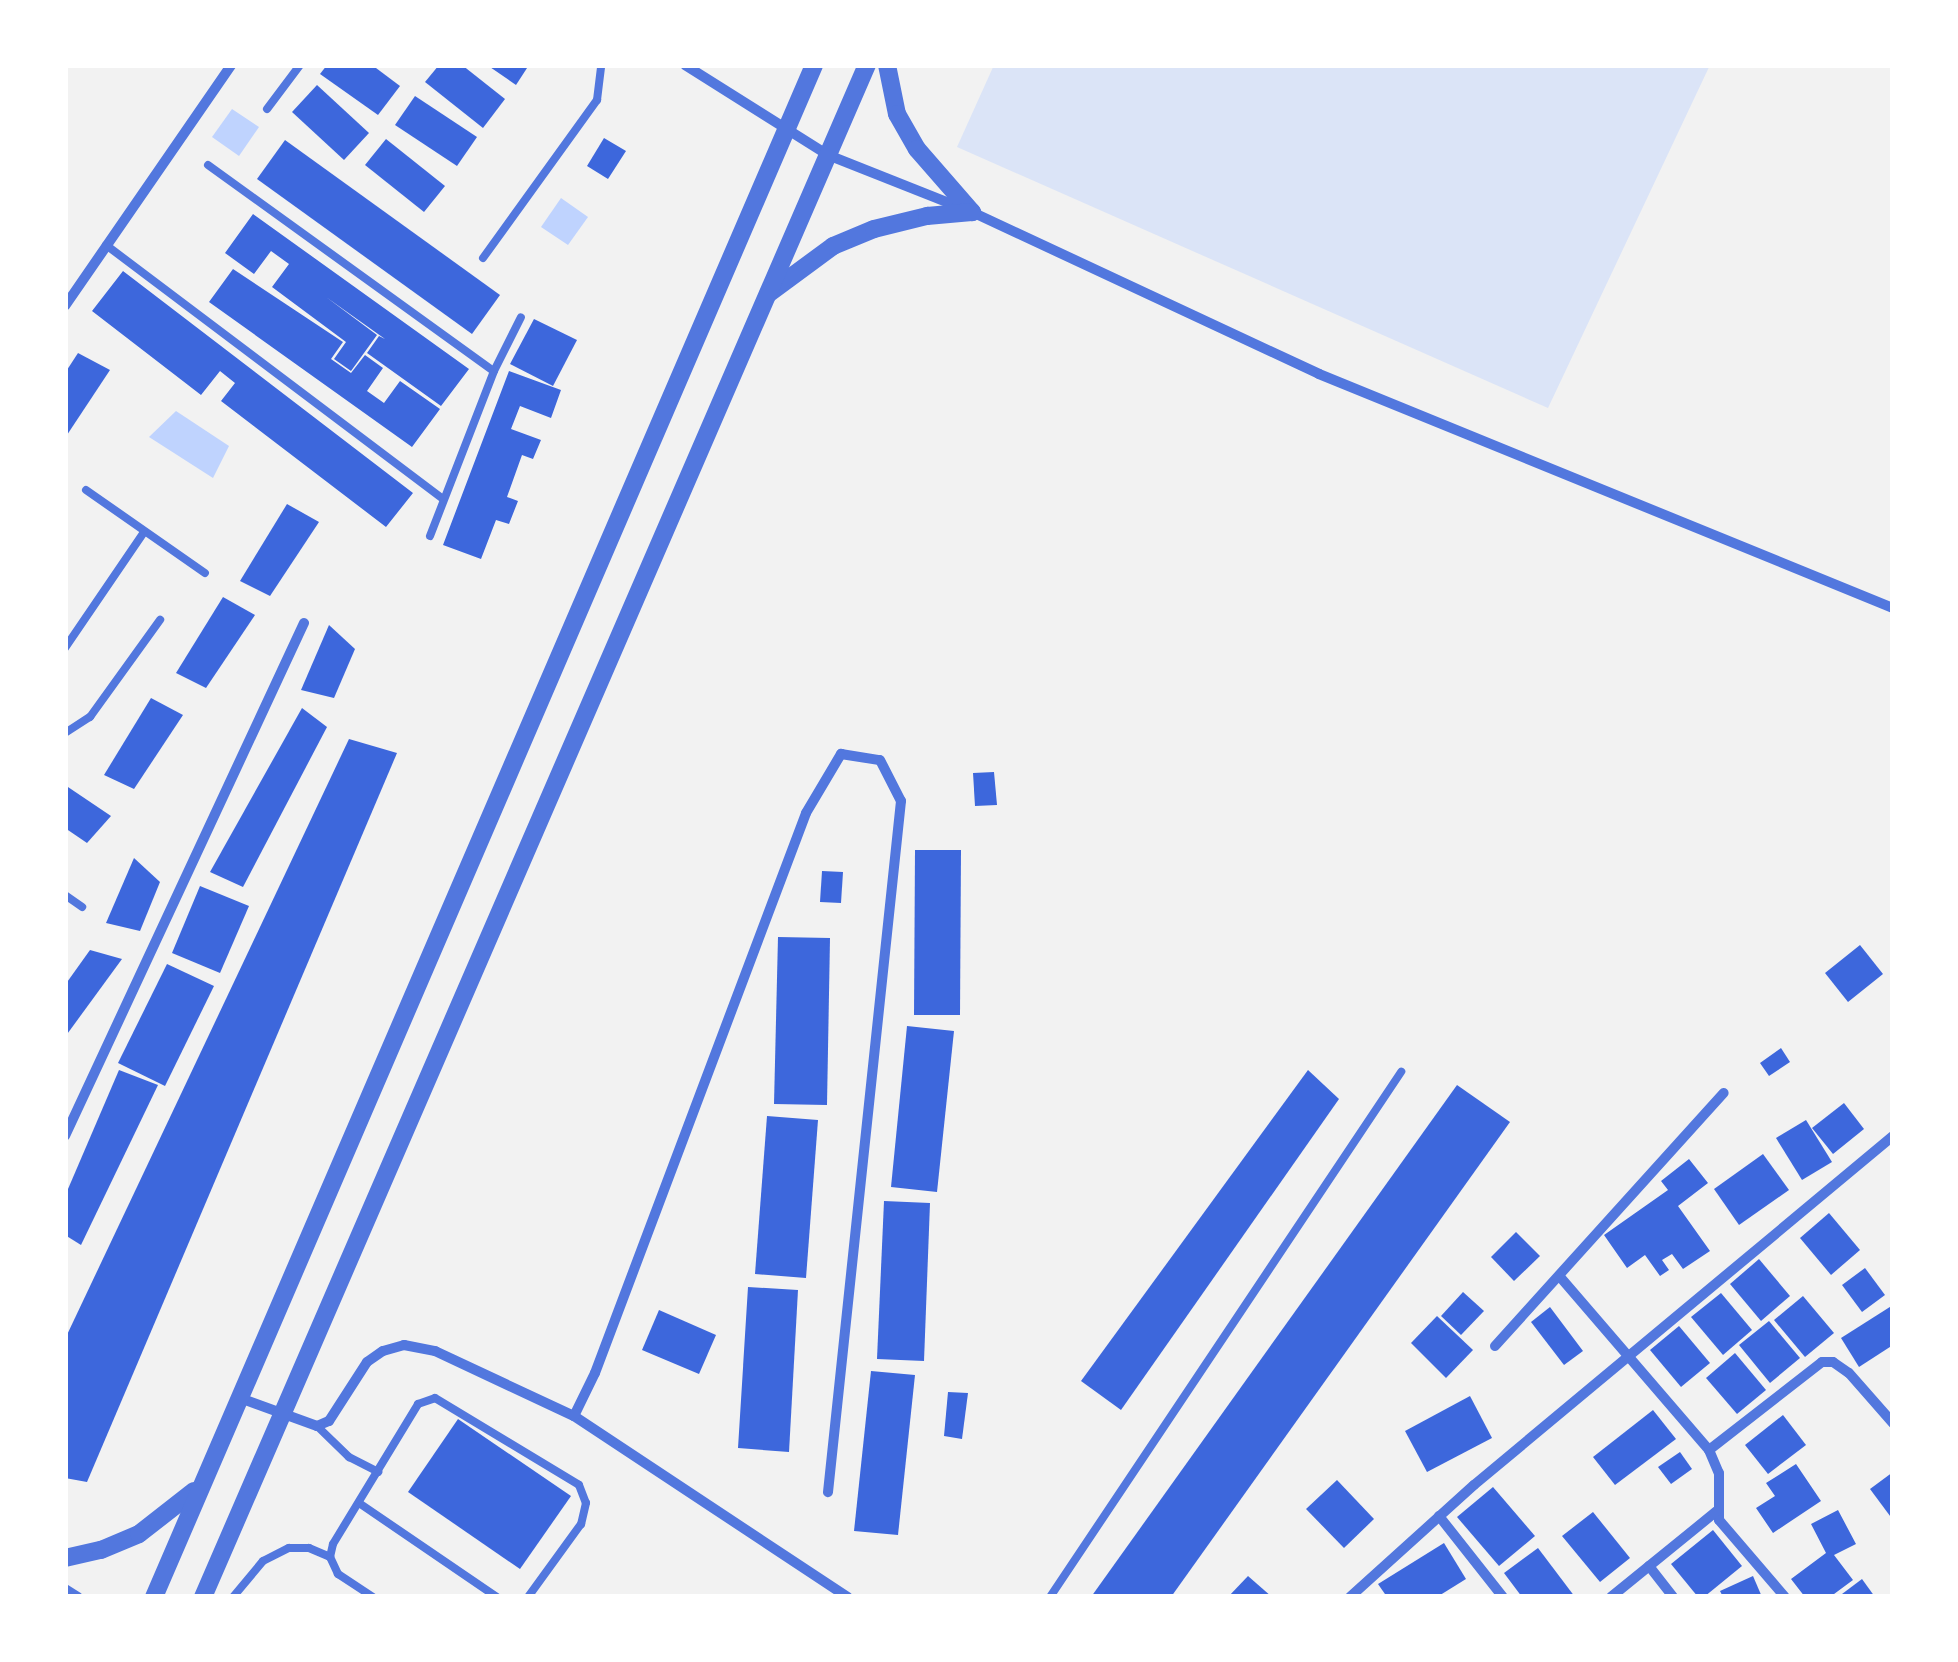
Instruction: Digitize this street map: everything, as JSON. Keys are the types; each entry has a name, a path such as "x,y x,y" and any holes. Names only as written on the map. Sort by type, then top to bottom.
{"street":[{"path":"65,306 231,65"},
{"path":"685,65 828,155 972,212 1319,374 1892,607"},
{"path":"154,1597 814,65"},
{"path":"202,1597 866,65"},
{"path":"888,65 897,114 917,150 972,212"},
{"path":"767,294 846,240 926,216 972,212"},
{"path":"65,1136 304,623"},
{"path":"574,1416 595,1372 806,813 841,754 880,760 901,801 828,1492"},
{"path":"1495,1346 1561,1278 1724,1093"},
{"path":"1350,1597 1439,1516 1893,1136"},
{"path":"1561,1278 1709,1450 1718,1473 1717,1511 1730,1536 1785,1597"},
{"path":"240,1398 317,1426 335,1414 367,1362 404,1345 435,1351 574,1416 848,1597"},
{"path":"1709,1450 1822,1362 1832,1362 1848,1373 1893,1423"},
{"path":"65,1558 139,1534 172,1512 202,1483"},
{"path":"1611,1597 1717,1511"},
{"path":"1439,1516 1503,1597"},
{"path":"1649,1566 1673,1597"},
{"path":"65,1588 78,1597"}],"lane":[{"path":"268,109 300,65"},
{"path":"482,258 597,100 601,65"},
{"path":"208,164 494,371"},
{"path":"106,246 442,498"},
{"path":"430,536 494,371 521,318"},
{"path":"86,490 205,573"},
{"path":"65,648 144,532"},
{"path":"65,733 90,718 160,620"},
{"path":"65,895 82,907"},
{"path":"1050,1597 1400,1072"},
{"path":"330,1556 418,1404 436,1398 579,1485 586,1502 581,1524 528,1597"},
{"path":"317,1426 349,1457 378,1472"},
{"path":"358,1503 498,1597"},
{"path":"233,1597 264,1561 290,1548 309,1548 330,1556 338,1574 373,1597"}],"shaded area":[{"path":"994,65 1710,65 1548,408 957,147"}],"water":[{"path":"232,109 259,127 239,156 212,137"},
{"path":"561,198 588,217 568,245 541,227"},
{"path":"176,411 229,446 213,478 149,437"}],"building":[{"path":"327,65 372,65 400,86 378,115 320,74"},
{"path":"439,65 462,65 505,99 483,128 425,82"},
{"path":"487,65 529,65 516,85"},
{"path":"317,85 369,133 344,160 292,112"},
{"path":"415,96 477,137 457,166 395,125"},
{"path":"604,138 626,151 608,179 587,166"},
{"path":"386,139 445,186 424,212 365,165"},
{"path":"285,140 500,295 472,334 257,179"},
{"path":"253,214 469,369 441,406 367,353 379,336 385,339 326,297 377,335 351,371 334,359 346,342 272,287 289,264 271,251 254,274 225,253"},
{"path":"233,269 343,342 331,359 351,373 365,355 383,368 367,391 384,403 400,381 440,409 412,447 209,302"},
{"path":"123,271 413,493 386,527 221,401 235,383 220,371 201,395 92,311"},
{"path":"534,319 577,340 553,386 510,364"},
{"path":"78,353 110,370 65,438 65,373"},
{"path":"509,371 561,390 551,418 520,406 511,429 541,440 533,459 522,455 507,497 518,501 509,524 496,520 481,559 443,545"},
{"path":"287,504 319,522 270,596 240,581"},
{"path":"223,597 255,615 206,688 176,673"},
{"path":"329,625 355,649 334,698 301,690"},
{"path":"151,698 183,715 134,789 104,775"},
{"path":"302,708 327,727 243,887 210,872"},
{"path":"349,739 397,753 87,1482 65,1478 65,1339"},
{"path":"994,772 997,805 975,806 973,773"},
{"path":"65,785 111,816 87,843 65,828"},
{"path":"915,850 961,850 960,1015 914,1015"},
{"path":"134,858 160,882 140,931 106,923"},
{"path":"822,871 843,872 841,903 820,902"},
{"path":"200,886 249,906 220,973 172,953"},
{"path":"778,937 830,938 827,1105 774,1104"},
{"path":"1860,945 1883,974 1848,1002 1825,973"},
{"path":"90,950 122,959 65,1037 65,985"},
{"path":"167,964 214,986 165,1086 118,1063"},
{"path":"907,1026 954,1031 937,1192 891,1187"},
{"path":"1781,1048 1790,1062 1769,1076 1760,1063"},
{"path":"119,1070 158,1085 81,1245 65,1235 65,1196"},
{"path":"1308,1070 1339,1099 1121,1410 1081,1381"},
{"path":"1457,1085 1510,1122 1171,1597 1091,1597"},
{"path":"1844,1103 1864,1129 1833,1154 1812,1128"},
{"path":"767,1116 818,1120 806,1278 755,1274"},
{"path":"1806,1120 1832,1162 1802,1180 1776,1138"},
{"path":"1763,1154 1789,1190 1739,1225 1714,1189"},
{"path":"1689,1159 1708,1183 1678,1206 1710,1251 1683,1269 1672,1254 1662,1260 1669,1270 1660,1276 1645,1255 1627,1268 1604,1235 1668,1190 1661,1181"},
{"path":"884,1201 930,1203 924,1361 877,1359"},
{"path":"1829,1213 1860,1250 1831,1275 1800,1238"},
{"path":"1516,1232 1540,1256 1514,1281 1491,1257"},
{"path":"1759,1259 1790,1296 1761,1321 1730,1284"},
{"path":"1865,1268 1885,1295 1862,1312 1842,1285"},
{"path":"748,1287 798,1290 789,1452 738,1448"},
{"path":"1463,1292 1484,1311 1461,1335 1441,1316"},
{"path":"1721,1293 1752,1330 1723,1355 1691,1317"},
{"path":"1803,1296 1834,1333 1805,1357 1774,1320"},
{"path":"1893,1305 1893,1345 1859,1367 1841,1338"},
{"path":"1550,1307 1583,1351 1564,1365 1531,1322"},
{"path":"659,1310 716,1335 699,1374 642,1350"},
{"path":"1437,1316 1473,1350 1446,1378 1411,1343"},
{"path":"1769,1321 1800,1358 1770,1383 1739,1345"},
{"path":"1679,1326 1710,1363 1681,1387 1650,1350"},
{"path":"1735,1353 1766,1390 1737,1414 1706,1378"},
{"path":"871,1371 915,1375 898,1535 854,1531"},
{"path":"948,1392 968,1393 962,1439 944,1436"},
{"path":"1470,1396 1492,1438 1427,1472 1405,1431"},
{"path":"1653,1410 1676,1439 1615,1485 1593,1457"},
{"path":"1783,1415 1806,1445 1768,1474 1745,1445"},
{"path":"458,1419 571,1496 520,1569 408,1492"},
{"path":"1680,1452 1692,1469 1671,1484 1658,1467"},
{"path":"1796,1464 1821,1501 1773,1533 1756,1508 1775,1496 1766,1483"},
{"path":"1893,1472 1893,1520 1870,1489"},
{"path":"1337,1480 1374,1519 1344,1548 1306,1509"},
{"path":"1493,1487 1535,1536 1499,1566 1457,1517"},
{"path":"1838,1510 1856,1544 1834,1555 1853,1580 1830,1597 1805,1597 1791,1579 1826,1553 1811,1524"},
{"path":"1593,1512 1630,1558 1600,1582 1562,1536"},
{"path":"1713,1530 1742,1566 1704,1597 1698,1597 1671,1564"},
{"path":"1444,1543 1466,1579 1437,1597 1387,1597 1378,1584"},
{"path":"1538,1548 1575,1597 1522,1597 1504,1573"},
{"path":"1248,1576 1272,1597 1228,1597"},
{"path":"1753,1576 1762,1597 1723,1597 1720,1591"},
{"path":"1862,1579 1875,1597 1838,1597"}]}
